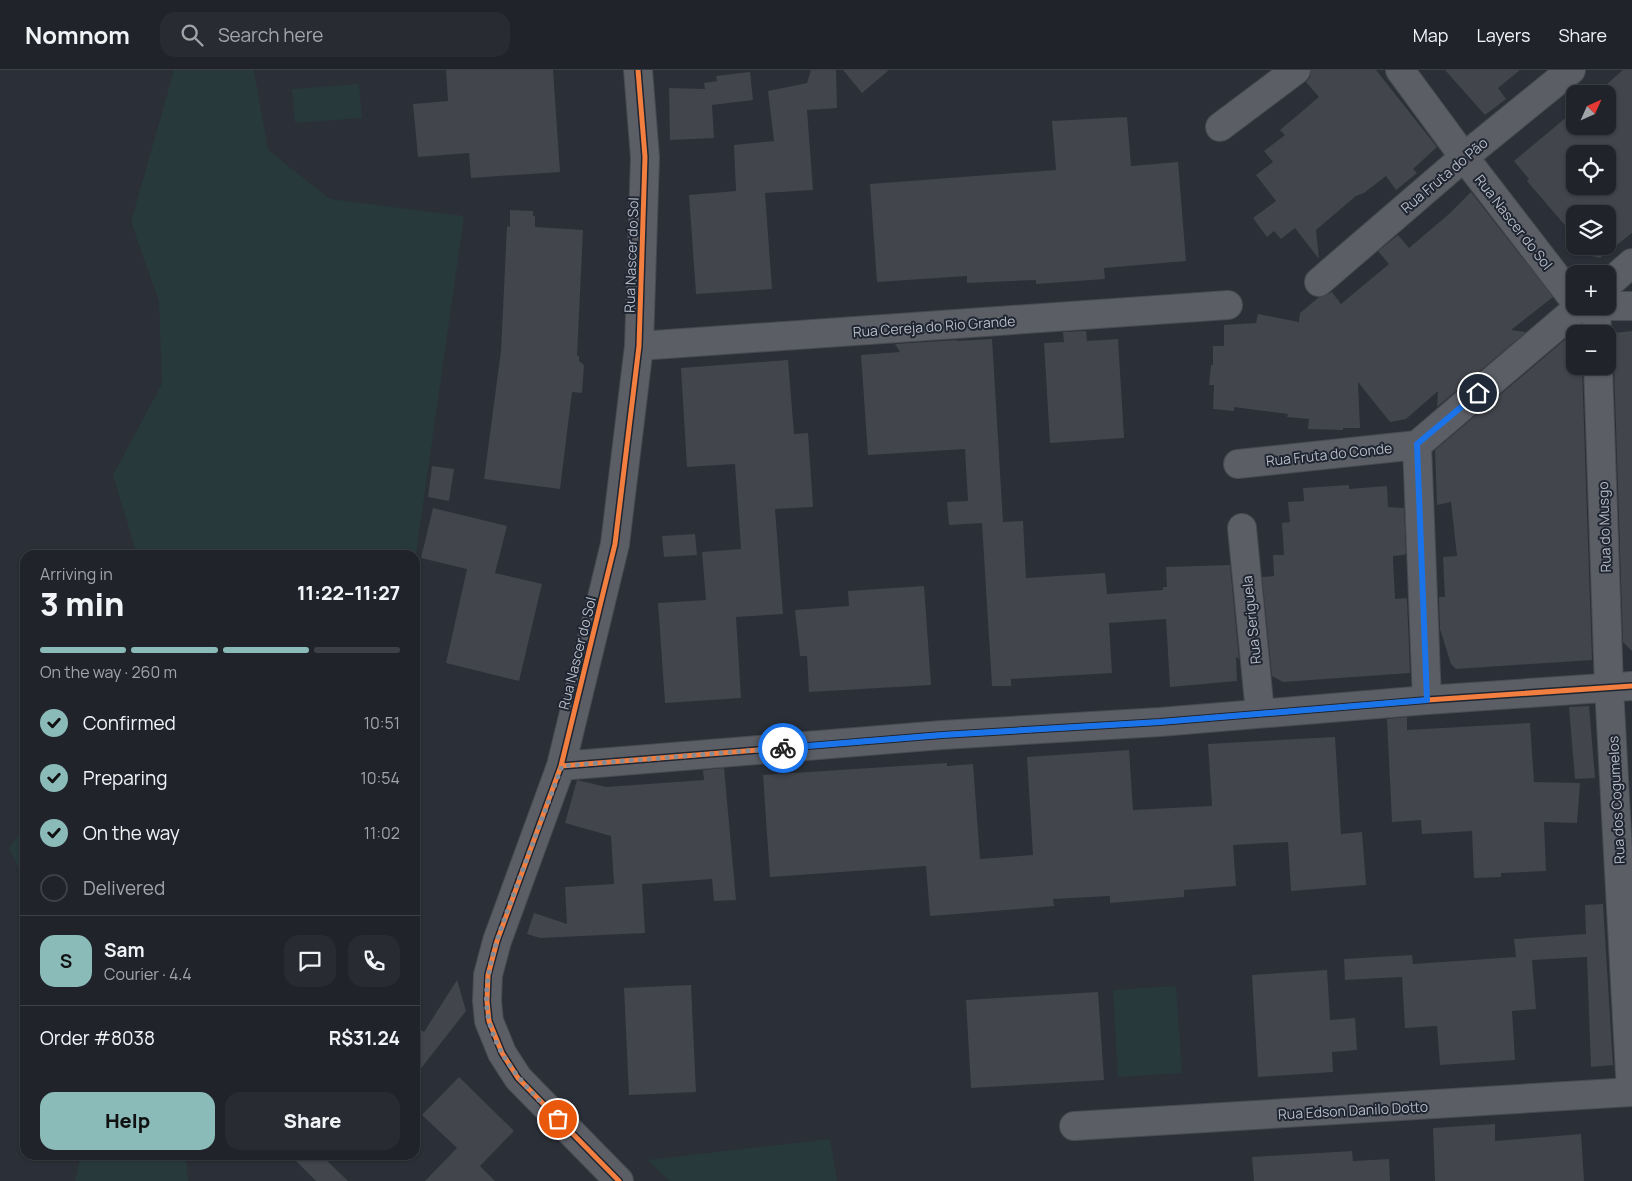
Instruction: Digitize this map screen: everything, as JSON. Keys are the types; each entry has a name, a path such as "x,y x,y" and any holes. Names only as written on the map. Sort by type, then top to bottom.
{"street":[{"name":"Rua Nascer do Sol","path":"613,1179 518,1078 502,1053 489,1021 487,1001 488,975 497,941 562,766 615,544 639,346 645,157 638,70"},
{"path":"1220,127 1296,70"},
{"name":"Rua Nascer do Sol","path":"1400,70 1464,157 1566,280"},
{"name":"Rua Fruta do Pão","path":"1319,282 1464,157 1571,70"},
{"path":"1616,279 1632,263"},
{"name":"Rua Cereja do Rio Grande","path":"639,346 1228,304"},
{"path":"1616,306 1632,306"},
{"path":"1427,700 1417,444 1577,315"},
{"name":"Rua do Musgo","path":"1599,375 1621,687"},
{"name":"Rua Fruta do Conde","path":"1238,464 1417,444"},
{"name":"Rua Seriguela","path":"1242,528 1260,713"},
{"path":"562,766 932,736 1160,722 1427,700 1621,687"},
{"name":"Rua dos Cogumelos","path":"1621,687 1632,1092"},
{"name":"Rua Edson Danilo Dotto","path":"1074,1126 1632,1092"}],"shaded area":[{"path":"174,70 254,70 268,150 330,199 464,216 417,550 136,550 113,475 162,384 159,301 131,222"},
{"path":"359,84 362,118 295,123 292,89"},
{"path":"20,834 20,871 9,848"},
{"path":"1176,986 1182,1073 1118,1077 1113,990"},
{"path":"830,1139 837,1181 670,1181 647,1160"},
{"path":"80,1160 186,1160 188,1181 75,1181"}],"building":[{"path":"446,70 553,70 560,172 471,178 469,153 418,157 413,104 448,101"},
{"path":"811,70 836,70 837,108 807,110 813,190 765,193 772,289 696,294 689,195 736,191 734,145 774,141 768,91 807,83"},
{"path":"843,70 889,70 862,93"},
{"path":"1311,70 1376,70 1437,147 1413,169 1417,173 1396,190 1386,176 1364,193 1356,196 1316,230 1319,259 1295,228 1281,239 1274,231 1267,237 1253,218 1276,201 1256,175 1273,162 1264,151 1285,135 1280,130 1319,97 1306,82 1310,77"},
{"path":"1445,70 1520,70 1498,88 1506,99 1485,115"},
{"path":"1623,70 1632,70 1632,233 1616,246 1616,205 1566,205 1566,226 1527,181 1529,179 1514,161 1566,118 1566,135 1616,135 1616,85 1608,85"},
{"path":"750,72 753,100 712,105 714,138 670,140 669,88 705,89 704,83 717,81 716,76"},
{"path":"1127,117 1131,166 1178,162 1186,261 1104,268 1105,279 1036,284 1036,280 967,283 967,276 877,282 870,184 1056,170 1052,121"},
{"path":"1471,192 1553,297 1511,330 1526,332 1437,407 1438,391 1406,419 1390,422 1358,382 1360,428 1343,428 1343,430 1308,429 1309,419 1287,417 1288,414 1234,407 1234,411 1213,409 1214,385 1209,385 1211,365 1213,365 1213,346 1224,346 1224,325 1256,323 1258,314 1299,322 1300,313 1319,297 1332,292 1341,304 1389,264 1378,251 1398,235 1409,248 1449,214"},
{"path":"510,210 533,211 535,227 583,230 577,356 579,356 579,361 584,365 582,393 572,392 560,489 484,479 501,351 507,226 510,227"},
{"path":"1590,255 1604,255 1600,258"},
{"path":"1086,331 1087,341 1118,339 1124,438 1050,443 1044,343 1064,342 1063,332"},
{"path":"1632,331 1632,651 1623,642 1614,375 1616,375 1616,333"},
{"path":"992,339 1003,522 1023,521 1026,578 1105,573 1107,594 1163,590 1163,587 1167,587 1166,567 1230,565 1239,659 1236,657 1237,681 1170,687 1166,619 1109,623 1112,673 1011,679 1011,686 992,686 982,523 949,525 947,502 968,501 965,449 868,455 861,355 900,352 895,344"},
{"path":"1566,339 1566,375 1582,375 1592,660 1456,669 1451,664 1440,629 1439,597 1445,597 1443,557 1457,556 1451,502 1437,505 1435,450"},
{"path":"788,360 794,434 808,433 813,507 775,509 783,614 736,617 741,698 665,703 658,603 706,600 702,552 741,549 735,464 687,467 681,368"},
{"path":"432,466 454,469 449,501 428,497"},
{"path":"1349,485 1349,489 1387,486 1388,507 1404,508 1406,553 1393,556 1393,561 1395,599 1407,598 1410,673 1283,682 1272,676 1262,577 1274,576 1273,555 1284,555 1282,523 1290,522 1288,502 1304,501 1303,488"},
{"path":"433,508 507,526 495,573 542,584 519,681 446,663 467,569 421,558"},
{"path":"695,534 697,555 664,557 662,536"},
{"path":"924,586 931,685 809,692 807,656 800,656 795,610 849,606 848,591"},
{"path":"1589,706 1595,778 1575,779 1569,707"},
{"path":"1407,717 1407,730 1530,723 1534,782 1580,783 1577,823 1544,822 1546,871 1501,873 1501,877 1474,878 1472,831 1422,834 1421,820 1392,822 1387,719"},
{"path":"1335,737 1341,834 1362,832 1366,885 1291,891 1288,842 1233,845 1236,886 1184,890 1184,897 1110,903 1110,896 1053,899 1054,906 930,916 926,866 770,877 763,775 947,763 947,766 973,764 980,859 1033,855 1027,757 1129,750 1133,810 1212,806 1208,744"},
{"path":"724,768 736,900 714,901 712,879 642,884 645,933 540,938 527,934 534,913 567,924 565,887 614,884 611,836 565,823 577,780 606,787 704,780 703,770"},
{"path":"1603,904 1613,1065 1591,1067 1587,957 1532,960 1536,1009 1512,1011 1515,1060 1440,1065 1437,1026 1405,1028 1402,977 1345,980 1344,959 1412,955 1413,964 1516,957 1514,939 1586,934 1585,905"},
{"path":"1327,970 1330,1020 1355,1018 1357,1050 1332,1052 1333,1072 1258,1077 1252,975"},
{"path":"457,980 466,1011 420,1070 420,1029 424,1032"},
{"path":"691,985 696,1092 629,1095 624,988"},
{"path":"1098,992 1104,1080 971,1088 966,1000"},
{"path":"459,1077 514,1131 480,1166 495,1181 425,1181 457,1148 422,1115"},
{"path":"1495,1124 1495,1141 1581,1134 1584,1181 1435,1181 1433,1128"},
{"path":"1352,1151 1353,1161 1389,1159 1390,1181 1254,1181 1252,1157"},
{"path":"295,1160 326,1160 348,1181 316,1181"}],"cycle path":[{"path":"619,1181 518,1078 502,1053 489,1021 487,1001 488,975 497,941 561,766 615,544 639,346 645,157 638,70"},
{"path":"561,766 942,735 1160,722 1427,700 1632,686"}],"way so far":[{"path":"558,1119 518,1078 502,1053 489,1021 487,1001 488,975 497,941 562,766 783,748"}],"route":[{"path":"783,748 942,735 1160,722 1427,700 1417,444 1478,393"}]}
